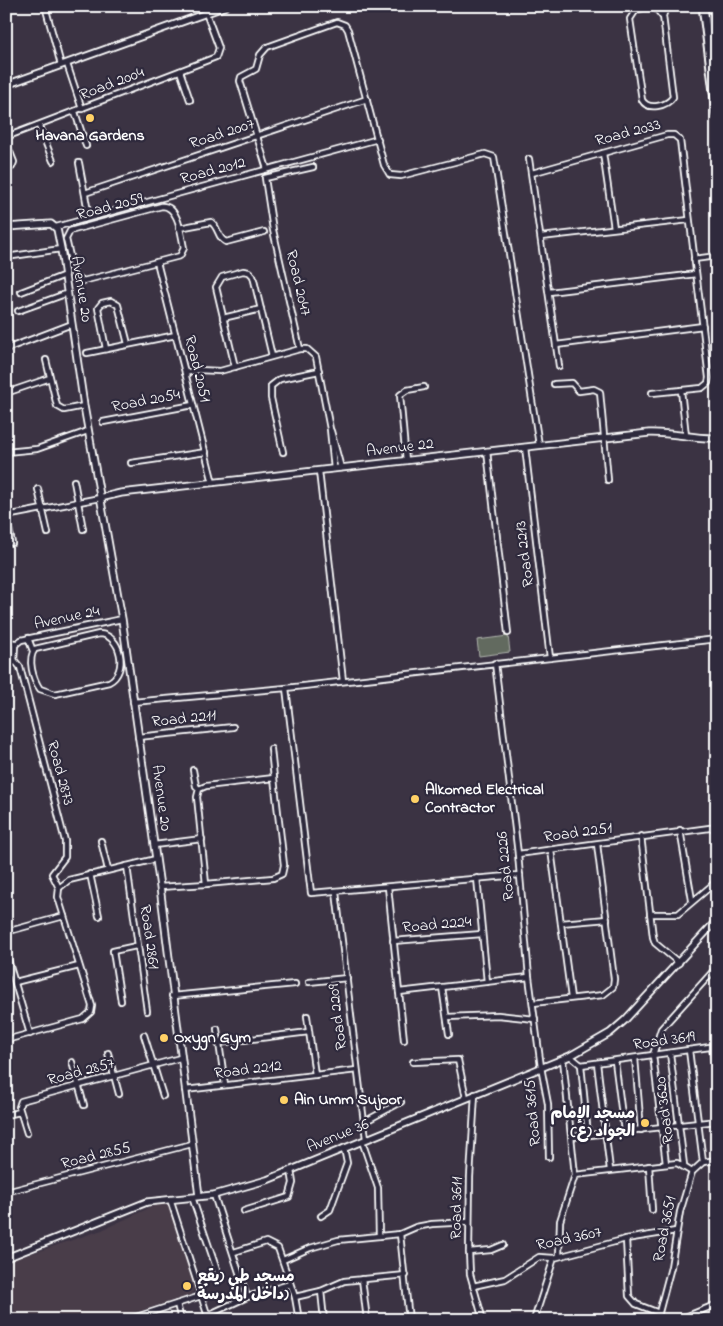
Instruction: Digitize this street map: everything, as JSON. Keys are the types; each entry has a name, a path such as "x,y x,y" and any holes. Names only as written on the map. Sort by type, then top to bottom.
{"main road":[{"path":"715,6 717,19"},
{"path":"703,7 717,115"}],"street":[{"path":"45,6 64,64 82,109"},
{"path":"6,85 206,13 214,8 226,6"},
{"path":"663,17 652,6 636,10 630,19 642,100 648,107 668,102 673,97 663,17 665,10 671,6"},
{"name":"Road 2004","path":"6,137 216,57 219,48 206,13"},
{"path":"268,169 241,88 241,78 256,69 260,55 267,47 340,22 348,30 386,169 394,176 486,154 491,155 495,159 539,445"},
{"path":"180,71 190,100"},
{"name":"Road 2007","path":"85,193 367,99"},
{"path":"75,112 86,146"},
{"path":"39,126 52,161"},
{"name":"Road 2033","path":"532,173 667,135 677,137 682,146 709,381 702,388 652,393"},
{"name":"Road 2012","path":"56,227 378,139"},
{"path":"6,142 14,162 12,166 6,169"},
{"path":"603,153 614,228"},
{"path":"529,159 542,237 558,366"},
{"path":"79,163 89,217"},
{"name":"Road 2047","path":"300,349 273,230 265,178 313,167"},
{"name":"Road 2059","path":"162,206 169,207 174,211 184,248 182,254 177,258 157,262 78,280 74,276 67,235 72,230 162,206"},
{"path":"542,237 689,220"},
{"path":"179,228 211,222 215,225 221,240 229,242 264,232"},
{"path":"6,227 49,223 56,227"},
{"name":"Avenue 20","path":"56,227 68,293 88,431 122,619 160,888 172,996 199,1196"},
{"path":"6,256 61,249"},
{"path":"694,259 717,256"},
{"name":"Road 2051","path":"157,262 214,483"},
{"path":"235,367 216,284 222,277 243,271 253,276 272,356"},
{"path":"549,292 696,274"},
{"path":"21,292 65,275"},
{"path":"18,311 68,293"},
{"path":"106,349 98,310 101,304 111,300 118,305 128,344"},
{"path":"223,318 261,309"},
{"path":"6,349 72,324"},
{"path":"556,345 703,326"},
{"path":"87,353 176,335"},
{"path":"185,373 198,370 216,371 300,349 311,351 316,357 319,371 330,430 334,469"},
{"path":"46,360 58,408 64,410 84,406"},
{"path":"283,452 271,398 272,386 280,378 319,371"},
{"path":"6,393 50,378"},
{"path":"554,384 572,383 579,391 594,389 599,391 608,480"},
{"path":"406,461 400,395 407,390 424,387"},
{"path":"681,390 686,436"},
{"name":"Road 2054","path":"103,422 193,405"},
{"path":"330,430 341,468"},
{"path":"6,452 37,448 88,431"},
{"name":"Avenue 22","path":"100,498 121,493 659,432 704,439 717,438"},
{"path":"704,439 717,434"},
{"name":"Road 2213","path":"525,447 550,658"},
{"path":"487,451 508,633"},
{"path":"131,463 206,452"},
{"path":"319,471 344,681"},
{"path":"74,482 83,529"},
{"path":"38,489 48,534"},
{"path":"12,543 6,516 100,498"},
{"name":"Avenue 24","path":"15,661 16,643 28,638 122,619"},
{"path":"28,638 33,651 30,659 35,680 40,689 49,693 109,682 115,679 120,670 115,642 102,634 39,647 33,651"},
{"path":"133,702 286,688 717,639"},
{"path":"6,642 16,643"},
{"path":"6,666 15,661"},
{"name":"Road 2873","path":"15,661 20,667 65,841 65,857 52,874 59,888"},
{"name":"Road 2226","path":"495,663 518,854 529,977 541,1067"},
{"path":"286,688 309,889 316,894 520,875"},
{"name":"Road 2211","path":"138,737 233,726"},
{"path":"160,888 273,878 282,874 284,865 271,748"},
{"path":"193,770 196,786 199,790"},
{"path":"206,884 197,797 199,790 206,786 274,778"},
{"name":"Road 2251","path":"518,854 717,826"},
{"path":"680,830 692,900"},
{"path":"641,836 655,942 680,963"},
{"path":"154,845 202,839"},
{"path":"102,841 108,870"},
{"path":"533,1003 603,995 613,987 614,979 597,844"},
{"path":"552,850 571,998"},
{"path":"6,1040 83,1019 90,1014 92,1006 58,897 59,888 70,880 90,874 156,860"},
{"name":"Road 2861","path":"127,866 136,946 147,1011"},
{"path":"90,874 99,916"},
{"name":"Road 2224","path":"477,878 487,982"},
{"path":"650,914 675,915 717,881"},
{"name":"Road 2224","path":"388,887 404,1040"},
{"name":"Road 2209","path":"336,892 364,1122 364,1140 378,1188 379,1236"},
{"path":"6,932 64,916"},
{"path":"562,923 607,919"},
{"name":"Avenue 36","path":"6,1258 146,1202 214,1195 247,1186 292,1170 570,1056 610,1033 620,1024 680,963 717,920"},
{"name":"Road 2224","path":"393,941 482,934"},
{"path":"121,1001 113,951 136,946"},
{"path":"6,953 30,1034"},
{"path":"15,982 79,966"},
{"path":"666,1164 660,1128 654,1055 662,1029 717,967"},
{"path":"399,992 529,977"},
{"path":"310,982 346,978"},
{"path":"172,996 294,984"},
{"path":"442,987 449,1034"},
{"path":"446,1017 498,1015 535,1019"},
{"path":"307,1016 315,1075"},
{"path":"216,1029 225,1086"},
{"name":"Road 2212","path":"218,1043 309,1032"},
{"path":"144,1035 163,1096"},
{"path":"714,1046 717,1082"},
{"name":"Road 3619","path":"581,1065 714,1046"},
{"path":"689,1050 703,1162"},
{"name":"Road 3620","path":"670,1052 684,1164"},
{"path":"108,1053 119,1094"},
{"path":"570,1056 581,1065 588,1136"},
{"name":"Road 2857","path":"20,1112 19,1104 22,1101 180,1058"},
{"path":"635,1058 641,1130"},
{"path":"534,1320 557,1257 560,1221 575,1175 563,1059"},
{"path":"413,1062 458,1060 466,1098"},
{"name":"Road 3619","path":"615,1061 624,1132"},
{"path":"72,1062 84,1105"},
{"path":"597,1063 610,1170"},
{"name":"Road 3615","path":"541,1067 548,1104 549,1157"},
{"name":"Road 2212","path":"185,1090 357,1070"},
{"name":"Road 3611","path":"475,1094 469,1252 473,1286 483,1320"},
{"path":"364,1122 401,1102"},
{"path":"6,1115 20,1112 27,1133"},
{"path":"572,1137 717,1121"},
{"name":"Road 2855","path":"6,1192 192,1144"},
{"path":"321,1216 330,1210 347,1164 344,1148"},
{"path":"575,1175 677,1163 684,1164 692,1172 703,1162 717,1160"},
{"path":"649,1166 652,1210"},
{"path":"244,1211 289,1197 293,1183 292,1170"},
{"name":"Road 3651","path":"657,1320 671,1267 676,1231 692,1172"},
{"path":"214,1195 247,1297"},
{"path":"192,1197 220,1279"},
{"path":"170,1199 209,1317 247,1297 290,1284"},
{"path":"283,1260 323,1243 400,1234 416,1227 432,1224 469,1222"},
{"name":"Road 3607","path":"473,1286 505,1279 539,1257 557,1257 626,1240 676,1231"},
{"path":"400,1234 406,1275 409,1320"},
{"path":"626,1240 629,1296 636,1304 659,1314"},
{"path":"234,1252 266,1242 278,1248 295,1297 299,1320"},
{"path":"469,1252 491,1250 503,1245"},
{"path":"295,1297 321,1291 340,1282 406,1275"},
{"path":"362,1279 367,1320"},
{"path":"321,1291 324,1320"},
{"path":"127,1320 201,1296"},
{"path":"6,1304 10,1320"},
{"path":"177,1304 181,1320"},
{"path":"678,1320 715,1305 717,1312"}],"shaded area":[{"path":"508,636 510,652 479,656 477,640"},
{"path":"158,1204 165,1204 169,1207 194,1286 194,1291 190,1295 112,1320 16,1320 6,1277 6,1267 10,1261 102,1230"}],"place":[{"name":"Havana Gardens","path":"90,118"},
{"name":"Alkomed Electrical Contractor","path":"415,799"},
{"name":"Oxygn Gym","path":"164,1038"},
{"name":"Ain Umm Sujoor","path":"284,1100"},
{"name":"مسجد الإمام الجواد (ع)","path":"645,1123"},
{"name":"مسجد طي (يقع داخل المدرسة)","path":"187,1286"}]}
